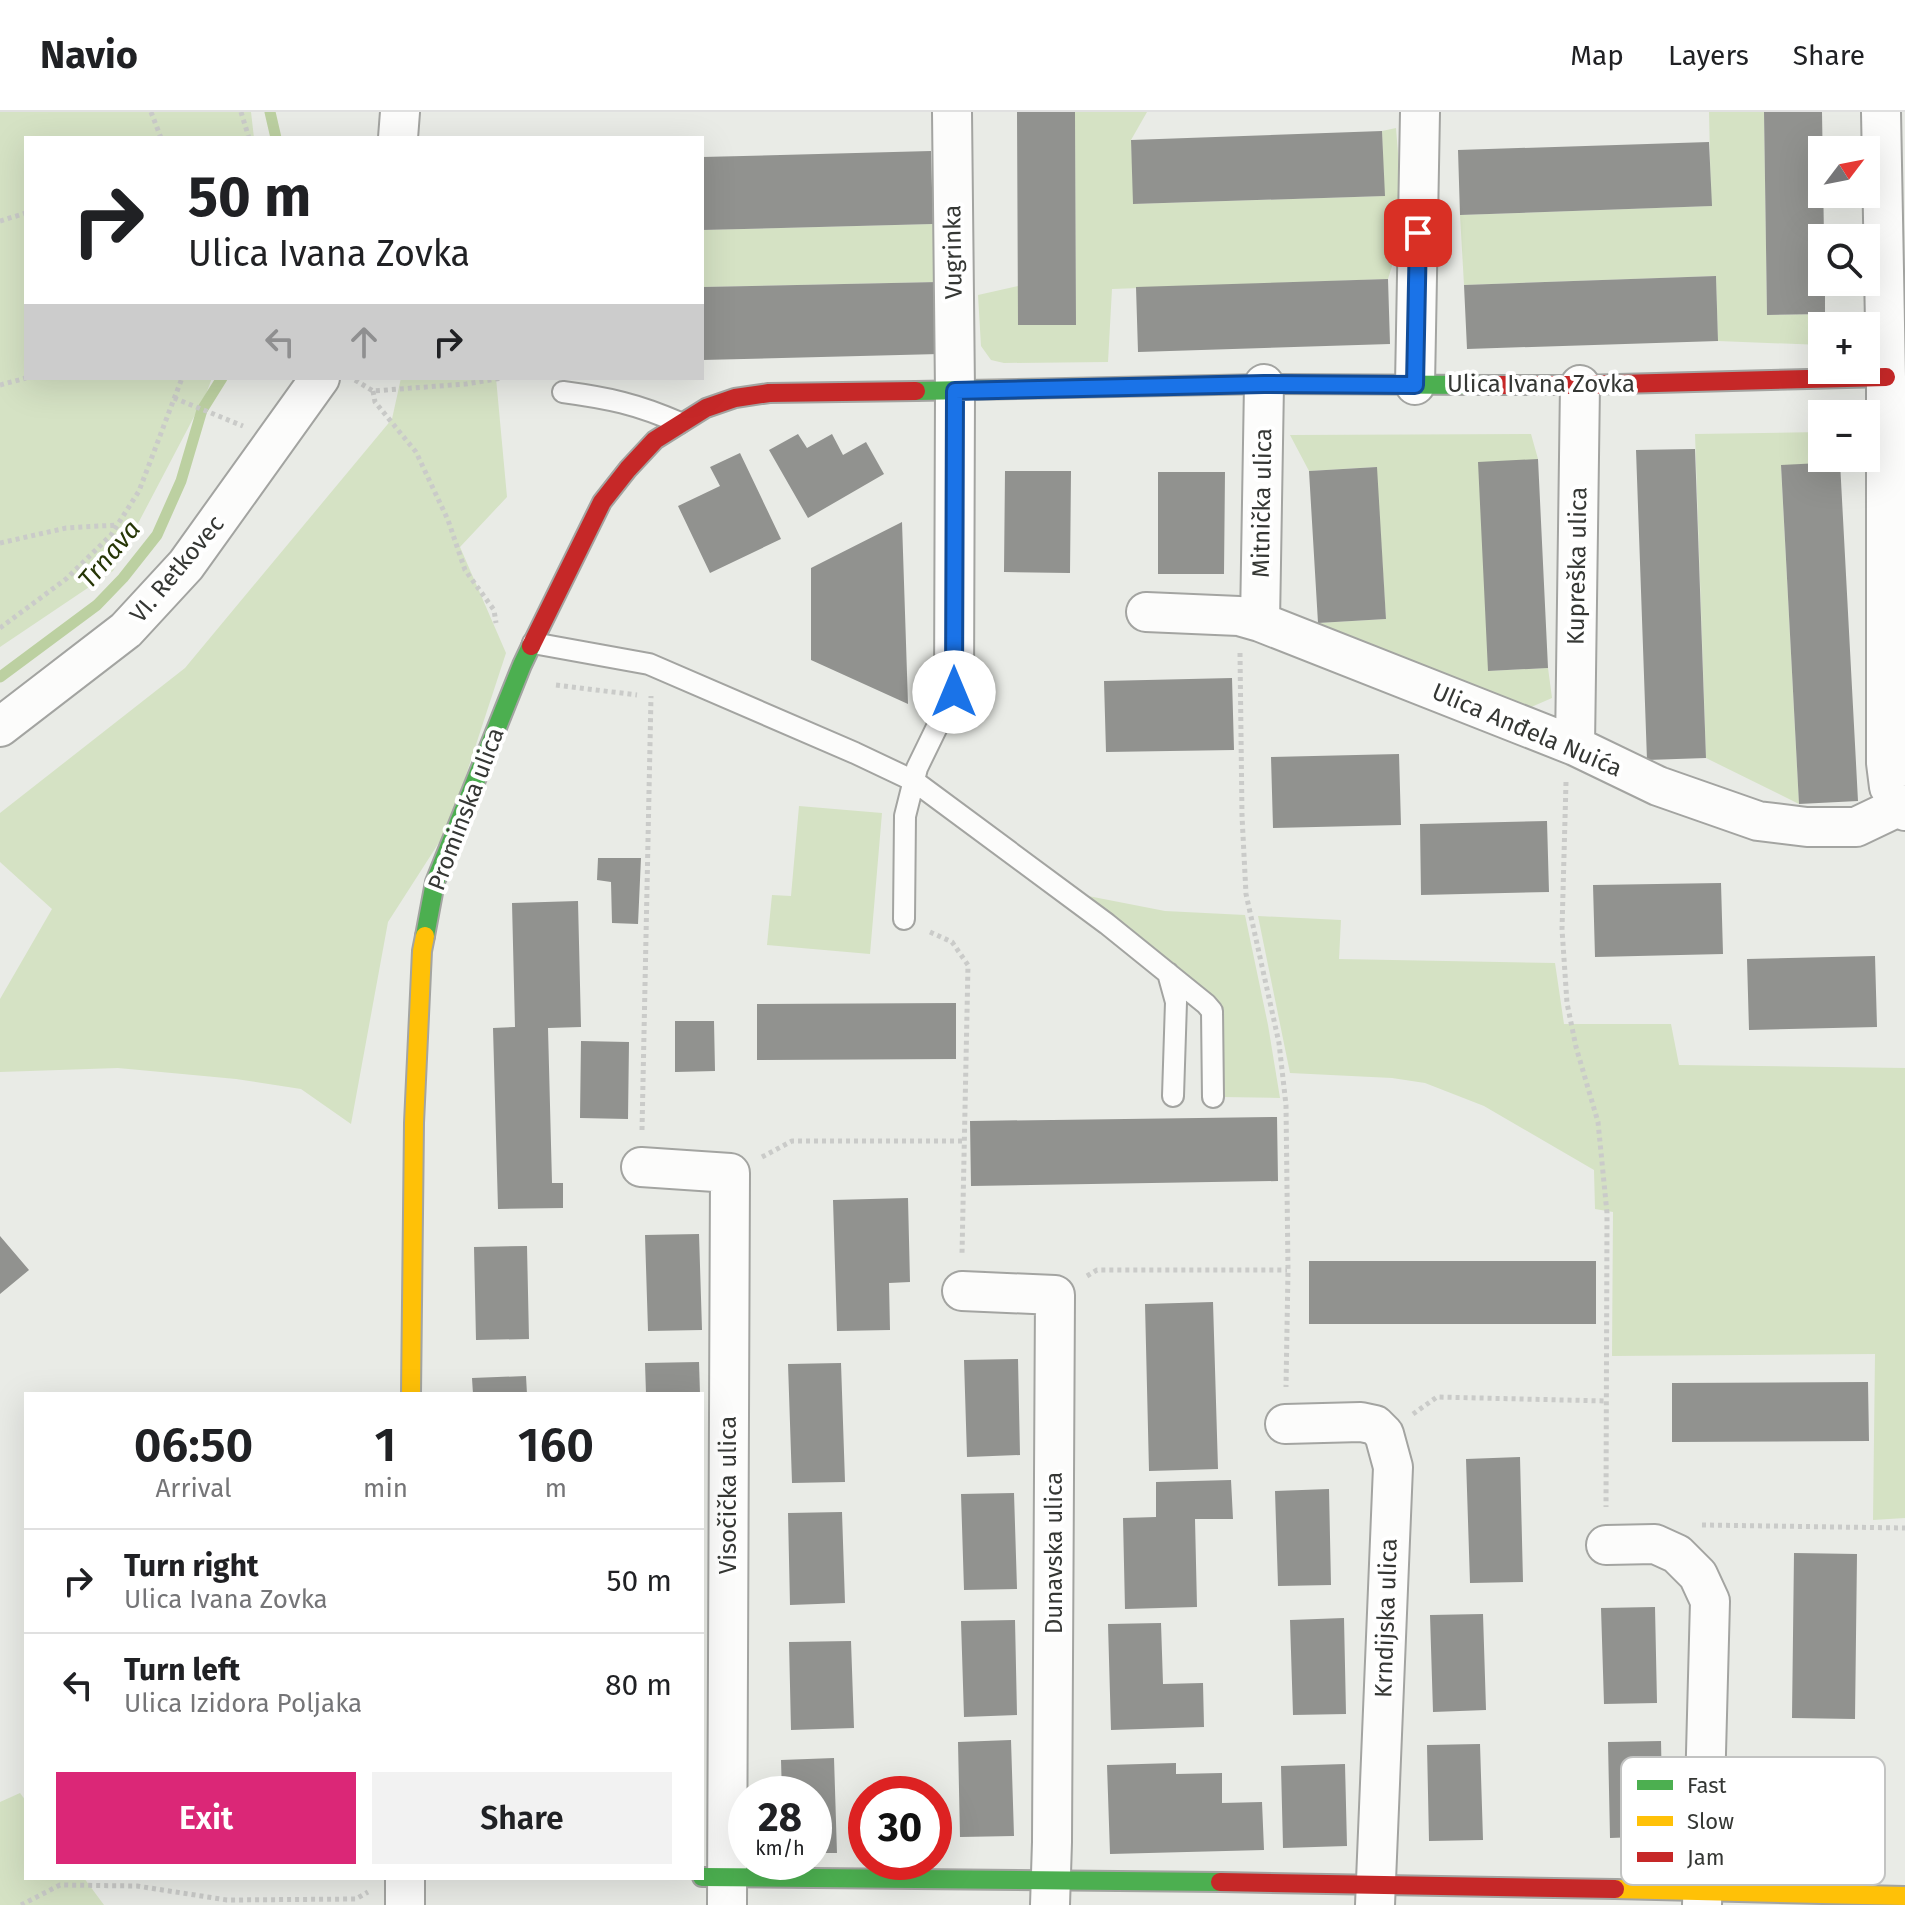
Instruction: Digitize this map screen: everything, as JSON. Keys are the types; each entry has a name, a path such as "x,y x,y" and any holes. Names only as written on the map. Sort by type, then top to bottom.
{"street":[{"path":"398,136 400,112"},
{"name":"Vugrinka","path":"952,112 955,391"},
{"path":"1415,385 1420,112"},
{"path":"1889,125 1886,763 1889,787 1903,809"},
{"name":"Ulica Ivana Zovka","path":"680,423 706,408 735,398 769,393 1264,384 1580,385 1886,377"},
{"name":"VI. Retkovec","path":"0,727 126,630 186,565 319,380"},
{"name":"Mitnička ulica","path":"1250,619 1264,384"},
{"name":"Kupreška ulica","path":"1575,746 1580,385"},
{"path":"954,692 955,391"},
{"name":"Prominska ulica","path":"411,1392 414,1123 422,951 435,882 516,681 602,502 655,440 680,423"},
{"name":"Ulica Anđela Nuića","path":"1146,612 1250,619 1575,746 1658,786 1758,821 1807,827 1856,827 1903,809"},
{"path":"641,1167 730,1173"},
{"name":"Visočička ulica","path":"719,1886 730,1173"},
{"path":"962,1291 1055,1295"},
{"name":"Dunavska ulica","path":"1051,1894 1055,1295"},
{"path":"1285,1424 1361,1422 1375,1425 1384,1434"},
{"name":"Krndijska ulica","path":"1375,1895 1393,1467 1384,1434"},
{"path":"1606,1545 1655,1544 1677,1554 1698,1575 1710,1601 1706,1757"},
{"path":"405,1880 405,1905"},
{"path":"719,1886 1051,1894 1702,1899 1905,1896"}],"lane":[{"path":"563,392 609,398 647,408 680,423"},
{"path":"533,643 649,664 914,781 1107,924 1206,1004 1212,1011 1213,1097"},
{"path":"904,919 905,816 917,768 954,692"},
{"path":"1168,973 1176,1002 1173,1096"}],"path":[{"path":"151,112 160,136"},
{"path":"241,112 248,136"},
{"path":"0,221 24,214"},
{"path":"0,385 24,379"},
{"path":"0,628 66,579 111,535 139,491 181,380"},
{"path":"354,380 373,391 490,380"},
{"path":"373,391 375,402 416,452 424,467 448,520 465,570 494,610 502,659 516,681 651,696 641,1167"},
{"path":"176,399 237,425"},
{"path":"0,543 66,528 117,525"},
{"path":"1250,619 1242,816 1246,894 1279,1043 1286,1105 1288,1270 1285,1424"},
{"path":"1575,746 1565,789 1562,929 1567,1003 1598,1122 1606,1198 1606,1545"},
{"path":"904,919 952,942 968,965 962,1291"},
{"path":"730,1173 792,1141 965,1141"},
{"path":"1055,1295 1097,1270 1288,1270"},
{"path":"1384,1434 1437,1397 1607,1401"},
{"path":"1698,1575 1696,1524 1905,1528"},
{"path":"21,1905 60,1885 137,1886 227,1900 356,1899 369,1892"},
{"path":"222,1905 236,1900"}],"green space":[{"path":"0,112 251,112 254,136 24,136 24,380 211,380 113,571 0,647"},
{"path":"1075,112 1147,112 1131,140 1134,204 1384,196 1382,131 1396,128 1404,228 1388,279 1112,289 1108,362 1004,363 991,360 981,346 978,295 1018,286 1018,325 1076,324"},
{"path":"1709,112 1764,112 1767,315 1808,314 1808,344 1718,341 1716,276 1464,285 1460,215 1711,206"},
{"path":"933,224 938,282 704,287 704,230"},
{"path":"401,380 496,380 507,497 460,547 506,653 449,827 388,922 351,1124 301,1089 236,1079 118,1068 0,1072 0,999 52,909 0,862 0,813 185,668 392,419"},
{"path":"1808,432 1808,464 1781,466 1799,804 1706,758 1695,434"},
{"path":"1531,434 1538,459 1488,671 1548,668 1552,698 1529,708 1468,690 1318,623 1386,619 1376,467 1309,471 1290,435"},
{"path":"799,806 882,813 870,954 767,945 772,895 791,896"},
{"path":"1083,895 1165,911 1245,915 1280,1098 1223,1097 1218,1006"},
{"path":"1258,916 1341,920 1339,959 1555,963 1564,1024 1671,1024 1679,1065 1905,1068 1905,1518 1873,1520 1875,1354 1612,1356 1613,1212 1595,1209 1594,1170 1484,1106 1425,1083 1392,1078 1290,1073"},
{"path":"20,1793 24,1798 24,1880 85,1880 104,1905 0,1905 0,1802"}],"building":[{"path":"1017,112 1075,112 1076,325 1018,325"},
{"path":"1764,112 1822,112 1822,136 1808,136 1808,208 1824,208 1824,224 1808,224 1808,296 1825,296 1825,312 1767,315"},
{"path":"1382,131 1385,196 1133,204 1131,140"},
{"path":"1709,142 1712,206 1460,215 1458,150"},
{"path":"931,151 933,224 704,230 704,157"},
{"path":"1716,276 1718,341 1467,349 1464,285"},
{"path":"1388,279 1390,344 1138,352 1136,287"},
{"path":"938,282 939,354 704,360 704,287"},
{"path":"798,434 807,448 832,434 843,455 866,442 884,474 808,518 769,450"},
{"path":"1695,449 1706,758 1647,760 1636,450"},
{"path":"740,453 781,539 710,573 678,506 720,486 710,467"},
{"path":"1538,459 1548,668 1488,671 1478,462"},
{"path":"1808,464 1808,472 1841,472 1858,801 1799,804 1781,465"},
{"path":"1377,467 1386,619 1318,623 1309,471"},
{"path":"1005,471 1071,471 1070,573 1004,572"},
{"path":"1158,472 1225,472 1224,574 1158,574"},
{"path":"902,522 908,704 811,660 811,568"},
{"path":"1232,678 1234,750 1106,752 1104,681"},
{"path":"1399,754 1401,825 1273,828 1271,757"},
{"path":"1547,821 1549,892 1421,895 1420,824"},
{"path":"598,858 641,858 638,924 612,923 611,882 597,880"},
{"path":"1721,883 1723,954 1595,957 1593,885"},
{"path":"578,901 581,1027 548,1028 552,1183 563,1183 563,1208 498,1209 493,1028 515,1027 512,903"},
{"path":"1875,956 1877,1027 1749,1030 1747,959"},
{"path":"956,1003 956,1059 757,1060 757,1004"},
{"path":"675,1021 714,1021 715,1071 675,1072"},
{"path":"581,1041 629,1042 628,1119 580,1118"},
{"path":"1277,1117 1278,1181 971,1186 970,1121"},
{"path":"908,1198 910,1282 889,1283 890,1330 837,1331 833,1200"},
{"path":"699,1234 702,1330 648,1331 645,1235"},
{"path":"0,1236 29,1270 0,1294"},
{"path":"527,1246 529,1339 476,1340 474,1247"},
{"path":"1309,1261 1596,1261 1596,1324 1309,1324"},
{"path":"1213,1302 1218,1469 1149,1471 1145,1304"},
{"path":"1018,1359 1020,1455 967,1457 964,1360"},
{"path":"699,1362 700,1392 646,1392 645,1363"},
{"path":"841,1363 845,1482 792,1483 788,1364"},
{"path":"526,1376 527,1392 473,1392 472,1378"},
{"path":"1868,1382 1869,1441 1672,1442 1672,1383"},
{"path":"1520,1457 1523,1582 1470,1583 1466,1459"},
{"path":"1231,1480 1233,1519 1195,1519 1197,1607 1125,1609 1123,1518 1156,1517 1156,1482"},
{"path":"1329,1489 1331,1585 1278,1586 1275,1491"},
{"path":"1014,1493 1017,1589 964,1590 961,1494"},
{"path":"842,1512 845,1603 790,1605 788,1513"},
{"path":"1794,1553 1857,1554 1855,1719 1792,1718"},
{"path":"1655,1607 1657,1703 1604,1704 1601,1608"},
{"path":"1483,1614 1486,1710 1433,1712 1430,1615"},
{"path":"1344,1618 1346,1714 1293,1715 1290,1620"},
{"path":"1015,1620 1017,1715 964,1717 961,1621"},
{"path":"1161,1623 1163,1684 1203,1683 1204,1727 1111,1730 1108,1624"},
{"path":"851,1641 854,1728 791,1730 789,1642"},
{"path":"1011,1740 1014,1836 960,1837 958,1742"},
{"path":"1661,1741 1661,1757 1621,1757 1621,1838 1610,1838 1608,1742"},
{"path":"1480,1744 1483,1840 1429,1841 1427,1745"},
{"path":"834,1758 837,1853 832,1853 832,1776 781,1776 781,1760"},
{"path":"1176,1763 1176,1774 1222,1773 1222,1803 1262,1802 1264,1850 1110,1854 1107,1765"},
{"path":"1345,1764 1347,1846 1283,1848 1281,1766"}],"waterway":[{"name":"Trnava","path":"270,112 276,136"},
{"name":"Trnava","path":"0,677 97,605 157,535 181,481 202,410 221,380"}],"traffic: fast":[{"path":"916,391 1264,384 1492,385"},
{"path":"425,936 435,882 531,646"},
{"path":"704,1877 1220,1882"}],"traffic: slow":[{"path":"411,1392 414,1123 425,936"},
{"path":"1615,1889 1905,1896"}],"traffic: jam":[{"path":"1492,385 1886,377"},
{"path":"531,646 602,502 655,440 706,408 735,398 769,393 916,391"},
{"path":"1220,1882 1615,1889"}],"route":[{"path":"954,692 955,391 1264,384 1415,385 1418,233"}]}
